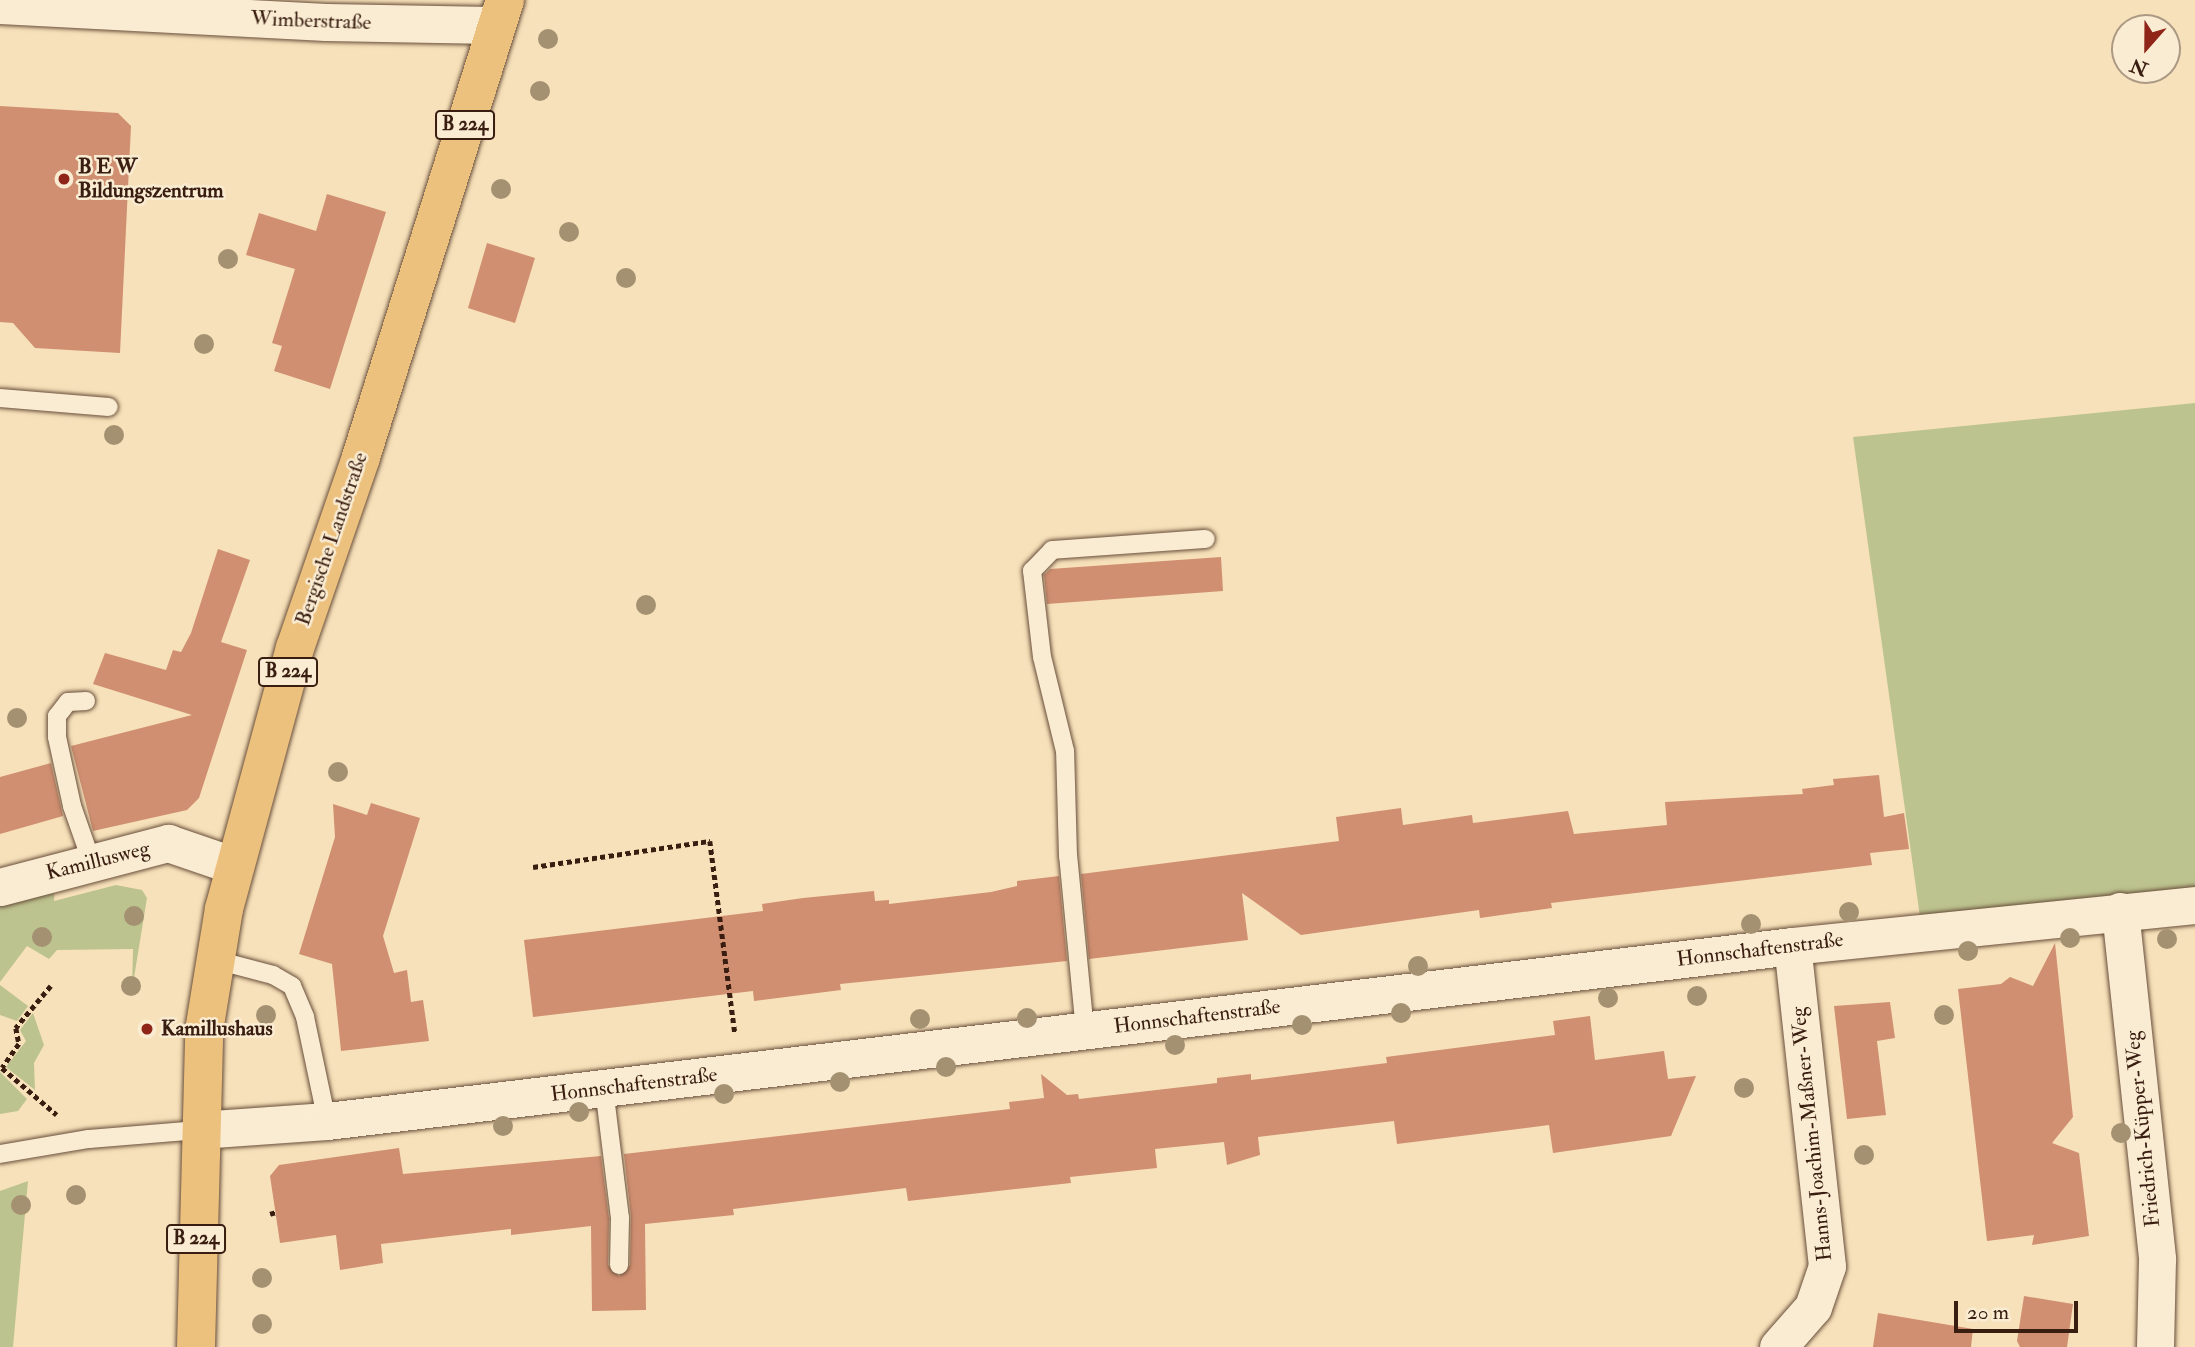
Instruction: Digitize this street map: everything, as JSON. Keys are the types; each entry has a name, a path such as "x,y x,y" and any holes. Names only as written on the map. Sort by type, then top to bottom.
{"main road":[{"name":"Bergische Landstraße","path":"199,1130 205,1031 235,866 295,648 361,457 501,13"},
{"name":"B 224","path":"196,1347 199,1130"}],"street":[{"name":"Wimberstraße","path":"0,5 501,13"},
{"name":"Kamillusweg","path":"0,887 168,843 235,866"},
{"name":"Honnschaftenstraße","path":"199,1130 327,1121 1792,946 2195,905"},
{"name":"Friedrich-Küpper-Weg","path":"2120,911 2157,1259 2155,1347"},
{"name":"Hanns-Joachim-Maßner-Weg","path":"1778,1347 1813,1307 1827,1266 1792,946"}],"lane":[{"path":"0,398 109,407"},
{"path":"1085,1031 1068,856 1065,751 1042,657 1032,571 1052,550 1206,539"},
{"path":"86,701 68,702 57,716 57,737 72,806 92,863"},
{"path":"216,960 273,975 292,986 302,1009 327,1121"},
{"path":"604,1088 620,1218 619,1265"},
{"path":"0,1154 61,1143 199,1130"}],"path":[{"path":"533,867 710,841 736,1042"},
{"path":"51,986 16,1028 19,1044 2,1068 57,1114 61,1143"}],"green space":[{"path":"2195,403 2195,902 1922,931 1853,437"},
{"path":"55,881 54,901 116,885 142,890 147,898 132,990 133,949 57,950 49,959 27,946 0,982 0,899"},
{"path":"0,985 28,1006 17,1021 0,1015"},
{"path":"33,1013 44,1045 34,1063 35,1090 6,1067 26,1041 20,1030"},
{"path":"0,1072 27,1099 18,1111 0,1114"},
{"path":"28,1181 13,1347 0,1347 0,1191"}],"building":[{"name":"B E W Bildungszentrum","path":"0,106 118,113 131,126 120,353 35,348 13,323 0,322"},
{"path":"327,194 386,212 330,389 274,371 282,346 272,343 295,269 246,255 259,213 316,231"},
{"path":"487,243 535,258 515,323 468,308"},
{"path":"218,549 250,560 221,642 247,650 199,798 187,810 93,831 71,746 192,715 93,684 105,653 166,670 173,650 181,652 191,633"},
{"path":"1221,557 1223,591 1047,604 1044,575 1050,569"},
{"path":"51,763 63,816 0,834 0,777"},
{"path":"1879,775 1884,817 1904,813 1909,849 1870,853 1872,865 1551,903 1552,908 1480,918 1479,910 1301,935 1242,893 1248,940 1089,959 1081,874 1339,841 1336,817 1401,808 1403,825 1472,815 1473,823 1568,811 1574,834 1667,825 1665,802 1803,794 1802,789 1834,785 1833,779"},
{"path":"371,803 420,818 383,936 394,973 407,970 411,1002 423,1000 429,1041 341,1051 332,964 299,954 335,837 333,804 367,815"},
{"path":"1059,876 1067,961 840,984 841,990 754,1001 753,991 533,1017 524,940 763,911 762,904 803,898 874,891 875,901 889,900 889,904 991,892 1017,886 1017,881"},
{"path":"2055,943 2073,1117 2052,1143 2079,1153 2089,1236 2032,1245 2034,1235 1987,1241 1958,989 2001,984 2010,977 2033,986"},
{"path":"1890,1002 1895,1038 1877,1041 1886,1115 1847,1119 1834,1006"},
{"path":"1590,1016 1595,1060 1664,1051 1668,1079 1696,1076 1671,1136 1553,1153 1549,1125 1397,1144 1394,1121 1258,1137 1260,1155 1227,1165 1224,1142 1155,1149 1157,1168 1070,1177 1071,1183 908,1201 906,1188 733,1209 734,1215 645,1224 646,1310 592,1311 591,1226 511,1235 511,1229 381,1244 383,1263 340,1270 336,1235 280,1243 270,1176 279,1165 399,1148 403,1174 601,1156 609,1219 608,1265 619,1276 630,1265 631,1217 624,1154 1010,1109 1009,1102 1044,1098 1041,1074 1067,1095 1078,1094 1079,1099 1217,1083 1217,1078 1251,1074 1251,1080 1387,1063 1386,1057 1555,1035 1553,1021"},
{"path":"2024,1296 2073,1304 2067,1347 2020,1347 2017,1341"},
{"path":"1878,1313 1973,1329 1971,1347 1873,1347"}],"place":[{"name":"B E W Bildungszentrum","path":"64,179"},
{"name":"Kamillushaus","path":"147,1029"}]}
